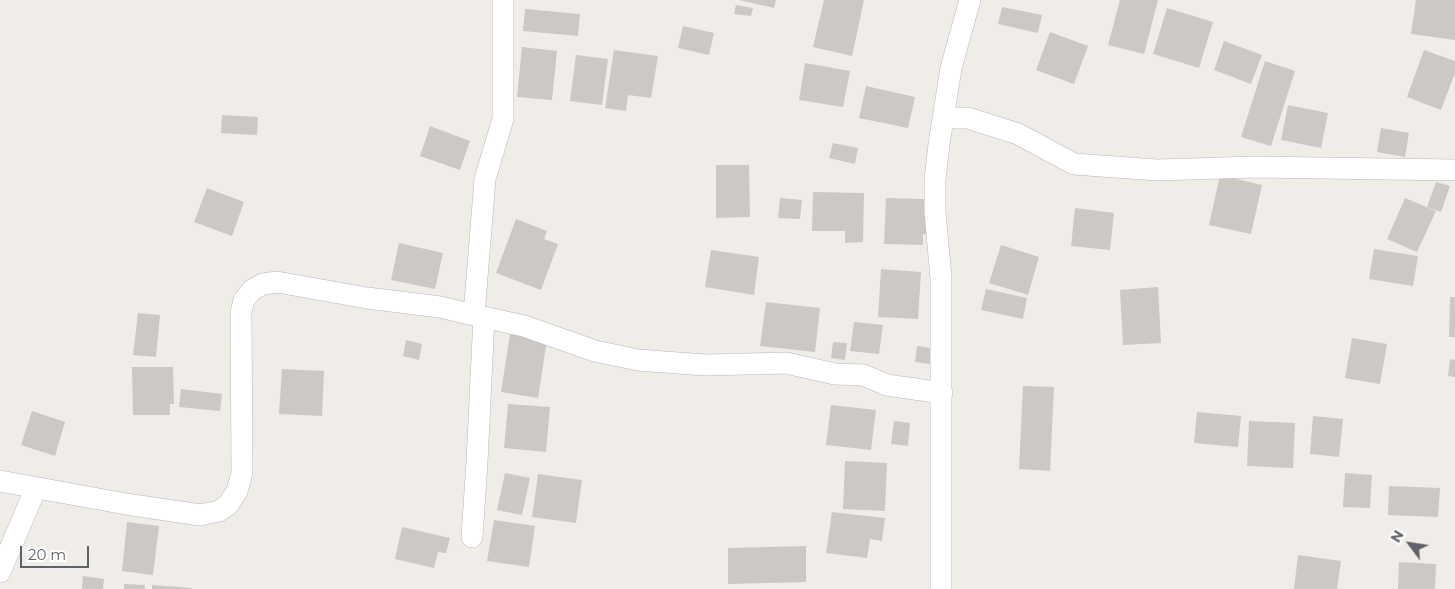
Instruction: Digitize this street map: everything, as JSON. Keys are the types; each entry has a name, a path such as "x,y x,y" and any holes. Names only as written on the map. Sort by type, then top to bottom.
{"street":[{"path":"472,537 477,462 479,316 486,179 503,119 503,0"},
{"path":"941,589 941,278 935,180 951,68 967,1"},
{"path":"943,118 968,118 1018,134 1074,164 1157,170 1255,167 1455,170"},
{"path":"0,481 126,504 200,515 219,511 228,505 237,491 242,473 241,312 244,300 252,290 262,284 278,282 368,298 440,307 524,326 595,351 638,360 705,365 786,363 835,374 863,375 887,385 942,392"},
{"path":"0,572 36,488"}],"building":[{"path":"739,0 776,0 774,8"},
{"path":"824,0 864,0 852,56 813,47"},
{"path":"1120,0 1158,0 1144,54 1108,45"},
{"path":"1416,0 1455,0 1455,40 1411,34"},
{"path":"736,5 753,8 751,16 734,14"},
{"path":"1002,7 1042,15 1038,33 998,24"},
{"path":"1167,8 1213,22 1199,68 1153,54"},
{"path":"525,9 580,14 578,36 523,31"},
{"path":"683,26 714,33 709,55 678,48"},
{"path":"1050,32 1088,46 1074,84 1036,70"},
{"path":"1224,41 1262,55 1251,84 1214,70"},
{"path":"522,47 557,51 552,100 517,97"},
{"path":"614,50 658,56 651,98 628,95 626,111 605,108"},
{"path":"1424,50 1455,61 1455,73 1441,110 1407,97"},
{"path":"576,55 608,59 602,105 570,101"},
{"path":"1265,61 1295,71 1271,146 1241,137"},
{"path":"805,63 850,71 843,107 799,100"},
{"path":"866,86 915,97 908,128 859,118"},
{"path":"1288,105 1328,113 1321,148 1281,140"},
{"path":"222,115 258,117 257,135 221,133"},
{"path":"430,126 470,141 460,170 420,156"},
{"path":"1381,128 1409,133 1405,157 1377,152"},
{"path":"833,143 858,148 855,164 829,158"},
{"path":"716,165 749,165 750,217 716,218"},
{"path":"1220,175 1262,185 1251,234 1209,225"},
{"path":"1436,182 1450,186 1441,212 1427,207"},
{"path":"207,188 244,202 232,236 194,222"},
{"path":"813,192 864,193 863,242 845,243 845,231 812,231"},
{"path":"780,198 802,200 800,219 778,218"},
{"path":"886,198 924,199 924,215 932,215 931,235 923,234 923,245 884,244"},
{"path":"1405,198 1436,211 1417,252 1387,239"},
{"path":"1075,208 1114,213 1110,250 1071,246"},
{"path":"516,219 547,231 544,239 558,244 541,290 496,273"},
{"path":"399,243 443,253 435,289 391,280"},
{"path":"1001,245 1039,257 1028,295 989,283"},
{"path":"1374,249 1418,256 1413,286 1369,279"},
{"path":"711,250 759,257 754,295 705,287"},
{"path":"881,269 921,272 918,319 878,317"},
{"path":"1158,287 1161,343 1123,345 1120,290"},
{"path":"986,289 1027,298 1023,319 981,310"},
{"path":"1450,297 1455,297 1455,337 1449,337"},
{"path":"766,302 820,308 815,352 760,346"},
{"path":"138,313 160,315 156,357 133,355"},
{"path":"854,322 883,325 879,354 850,351"},
{"path":"510,334 547,340 538,398 501,392"},
{"path":"1352,338 1387,344 1380,384 1345,378"},
{"path":"406,340 422,344 419,360 403,356"},
{"path":"833,342 847,343 845,360 831,358"},
{"path":"917,346 932,348 930,364 915,362"},
{"path":"1450,359 1455,360 1455,377 1448,376"},
{"path":"132,367 173,367 174,404 170,404 170,415 133,415"},
{"path":"282,369 324,371 322,416 279,414"},
{"path":"1023,386 1054,387 1050,471 1019,469"},
{"path":"181,389 222,394 220,411 179,407"},
{"path":"508,404 550,407 546,452 504,448"},
{"path":"831,405 876,410 871,450 826,445"},
{"path":"32,411 65,422 55,456 21,445"},
{"path":"1197,412 1241,416 1238,447 1194,443"},
{"path":"1313,416 1343,419 1339,457 1310,454"},
{"path":"894,421 910,423 908,446 891,444"},
{"path":"1249,421 1295,423 1293,468 1247,466"},
{"path":"845,461 887,463 885,511 843,509"},
{"path":"505,473 530,478 522,515 497,510"},
{"path":"1345,473 1372,475 1370,508 1343,507"},
{"path":"538,474 582,480 576,523 532,517"},
{"path":"1389,486 1440,488 1438,517 1388,515"},
{"path":"832,512 885,518 882,541 870,539 867,558 826,553"},
{"path":"494,520 535,526 529,567 487,561"},
{"path":"127,522 159,526 153,575 122,571"},
{"path":"402,527 450,538 446,553 438,552 434,568 395,559"},
{"path":"806,546 806,582 728,584 728,548"},
{"path":"1298,555 1341,561 1337,589 1294,589"},
{"path":"1399,562 1436,564 1435,589 1398,589"},
{"path":"83,576 104,579 103,589 82,589"},
{"path":"124,584 145,585 145,589 124,589"},
{"path":"152,585 192,588 192,589 152,589"}]}
